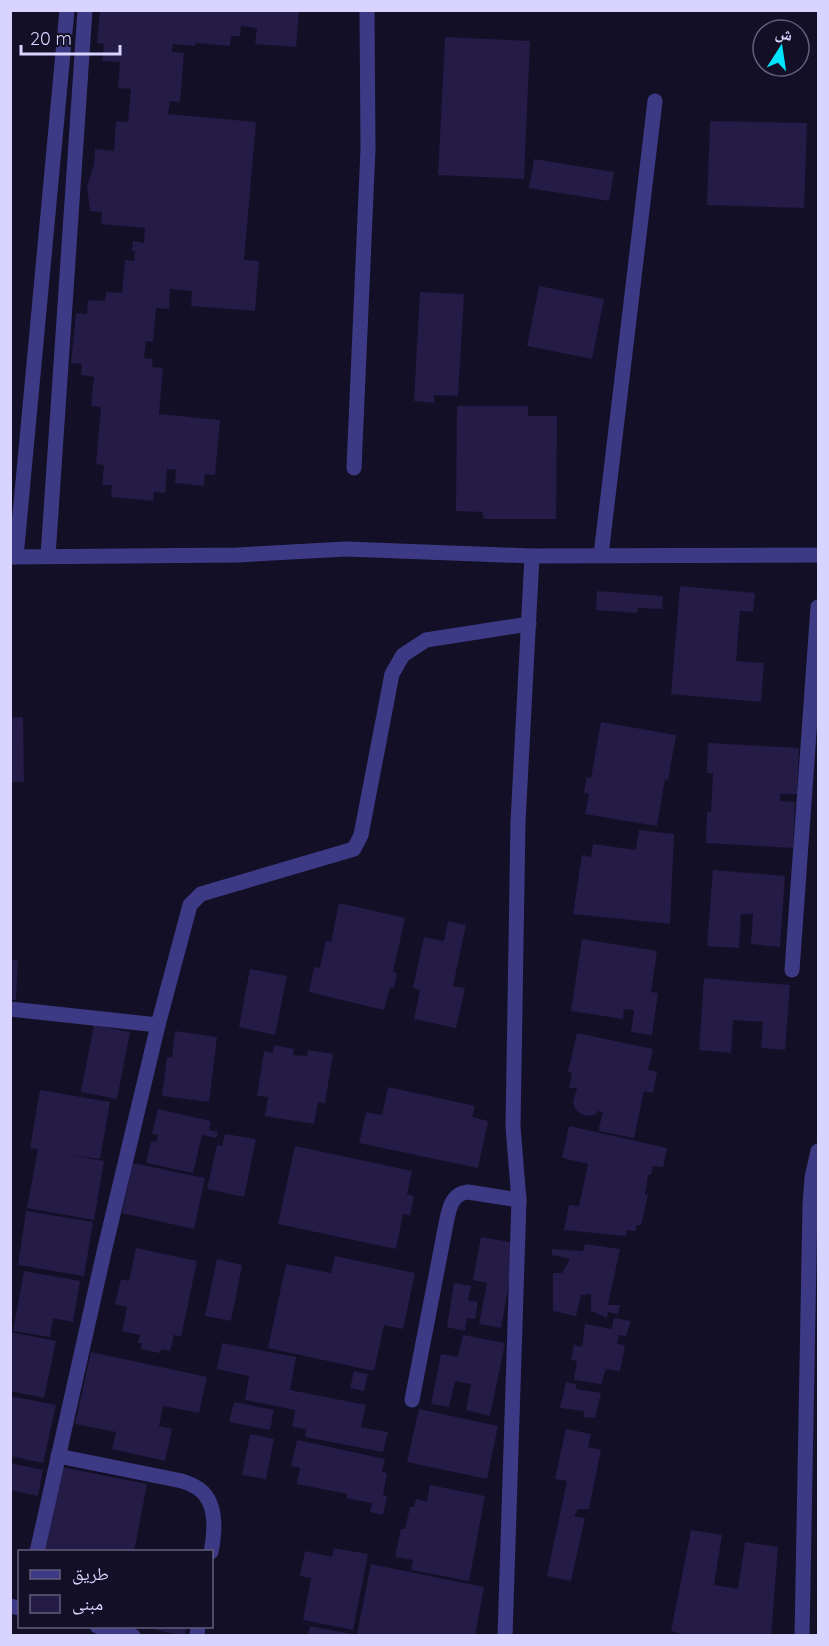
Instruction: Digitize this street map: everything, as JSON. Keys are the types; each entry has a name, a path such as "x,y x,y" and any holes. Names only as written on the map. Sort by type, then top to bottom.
{"street":[{"path":"68,10 13,557 238,555 346,549 532,556 819,555"},
{"path":"48,556 85,10"},
{"path":"354,468 368,149 367,10"},
{"path":"601,555 655,101"},
{"path":"505,1635 519,1200 513,1127 518,822 532,556"},
{"path":"792,970 819,607"},
{"path":"38,1550 101,1264 158,1025 190,905 201,894 354,849 360,835 392,674 404,655 426,640 529,624"},
{"path":"10,1009 158,1025"},
{"path":"802,1635 810,1204 819,1151"},
{"path":"411,1400 446,1224 455,1197 461,1192 468,1192 519,1200"},
{"path":"58,1456 182,1481 201,1490 211,1507 215,1529 211,1550"},
{"path":"105,1628 133,1635"}],"building":[{"path":"100,10 299,10 296,47 255,44 257,28 241,26 240,36 231,36 230,46 196,43 195,46 173,44 172,52 184,53 180,102 170,101 168,114 256,122 244,260 259,261 255,311 191,306 192,291 170,289 169,309 156,308 153,342 146,341 144,358 153,359 152,367 163,368 159,414 220,420 215,475 205,474 204,486 175,483 176,470 167,469 165,493 154,492 153,501 111,497 112,485 102,485 104,465 96,464 101,407 91,406 94,377 81,375 82,364 71,363 76,313 87,314 88,300 105,301 106,292 122,293 125,260 134,261 133,241 144,243 145,228 101,224 102,212 90,211 87,186 94,165 95,149 114,151 116,121 128,122 131,89 118,88 120,62 102,61 104,44 97,43"},
{"path":"445,37 530,41 524,179 438,175"},
{"path":"710,121 807,123 804,208 707,205"},
{"path":"534,159 614,172 609,201 529,188"},
{"path":"539,286 604,299 592,359 527,346"},
{"path":"420,292 464,294 458,396 434,395 434,403 414,401"},
{"path":"457,406 528,406 528,416 557,416 556,519 484,519 482,512 456,511"},
{"path":"680,586 755,593 753,612 740,611 736,661 764,663 761,702 671,694"},
{"path":"597,591 663,596 662,609 638,608 637,613 596,610"},
{"path":"23,717 24,782 10,782 10,718"},
{"path":"601,722 676,735 657,826 585,814 589,794 584,793 587,777 591,778"},
{"path":"708,743 799,748 797,794 780,794 780,801 795,802 793,848 706,843 707,812 711,812 713,773 707,773"},
{"path":"639,830 674,834 670,924 573,914 582,855 591,857 593,844 636,850"},
{"path":"713,870 785,876 780,947 751,944 753,914 741,914 739,948 707,946"},
{"path":"339,903 405,918 393,972 397,973 394,988 390,987 384,1010 309,992 314,967 320,968 326,941 331,942"},
{"path":"448,921 466,925 453,986 465,988 456,1028 414,1019 420,990 413,988 424,937 444,941"},
{"path":"582,939 657,951 651,992 658,993 652,1035 631,1032 634,1010 624,1009 623,1019 571,1011"},
{"path":"10,960 18,960 16,1000 10,1000"},
{"path":"250,969 287,976 275,1035 239,1027"},
{"path":"704,978 790,985 785,1050 761,1048 763,1022 733,1020 731,1053 699,1050"},
{"path":"94,1025 130,1032 117,1099 81,1092"},
{"path":"175,1031 217,1037 209,1102 162,1096 167,1057 172,1058"},
{"path":"577,1033 653,1049 648,1070 657,1072 653,1093 644,1091 634,1138 598,1131 603,1112 598,1111 595,1115 587,1116 579,1113 575,1108 573,1102 577,1088 569,1088 572,1073 568,1072"},
{"path":"274,1045 294,1049 293,1055 307,1056 308,1050 333,1054 325,1103 318,1102 314,1124 265,1116 268,1097 257,1096 264,1051 273,1053"},
{"path":"388,1087 475,1106 472,1117 488,1121 478,1168 359,1143 366,1112 382,1115"},
{"path":"40,1090 110,1102 100,1159 69,1155 104,1161 94,1220 27,1208 38,1149 30,1148"},
{"path":"158,1109 211,1121 209,1130 218,1132 216,1138 202,1135 193,1173 146,1163 151,1141 156,1142 158,1135 152,1134"},
{"path":"569,1126 667,1148 663,1167 653,1166 651,1175 648,1175 645,1195 648,1195 641,1225 636,1225 636,1231 627,1230 626,1236 564,1230 569,1205 579,1206 588,1164 562,1158"},
{"path":"225,1134 256,1139 244,1197 207,1189 217,1145 222,1146"},
{"path":"295,1146 412,1171 407,1194 414,1196 410,1215 403,1214 396,1249 278,1224"},
{"path":"133,1163 205,1178 194,1229 122,1213"},
{"path":"26,1211 93,1222 84,1276 18,1265"},
{"path":"481,1237 516,1243 501,1328 479,1324 487,1283 473,1280"},
{"path":"585,1244 620,1249 608,1305 620,1305 618,1314 608,1312 607,1318 591,1311 591,1294 581,1295 576,1316 553,1311 553,1273 562,1273 570,1259 552,1255 552,1249 583,1251"},
{"path":"136,1248 197,1261 181,1337 174,1335 170,1351 161,1349 160,1353 141,1349 142,1343 138,1343 140,1335 122,1331 127,1307 115,1304 121,1279 129,1281"},
{"path":"335,1256 415,1273 403,1329 384,1325 374,1371 268,1348 286,1264 331,1273"},
{"path":"217,1259 242,1265 231,1321 205,1316"},
{"path":"24,1271 80,1281 73,1322 53,1318 50,1337 13,1331"},
{"path":"454,1283 471,1286 468,1300 478,1302 475,1319 467,1318 465,1331 447,1327"},
{"path":"614,1318 631,1321 626,1336 619,1335 617,1343 625,1346 620,1371 606,1369 601,1384 574,1380 577,1361 571,1360 574,1345 582,1347 585,1324 612,1329"},
{"path":"10,1332 56,1341 44,1398 10,1391"},
{"path":"463,1335 505,1343 490,1416 466,1410 471,1384 455,1381 449,1407 431,1404 441,1354 458,1357"},
{"path":"222,1343 296,1357 290,1390 366,1405 361,1427 388,1432 383,1452 305,1437 306,1429 292,1427 295,1410 245,1400 249,1376 217,1369"},
{"path":"91,1352 207,1377 199,1413 163,1406 159,1426 172,1429 165,1461 112,1449 116,1432 75,1424"},
{"path":"354,1371 368,1374 364,1391 350,1388"},
{"path":"566,1382 576,1384 576,1389 601,1393 595,1418 584,1417 584,1411 560,1408"},
{"path":"10,1396 56,1405 43,1463 10,1456"},
{"path":"234,1402 274,1410 270,1430 229,1422"},
{"path":"419,1409 498,1426 487,1479 407,1462"},
{"path":"566,1429 591,1434 588,1447 601,1450 589,1509 578,1509 574,1516 585,1518 571,1581 547,1576 567,1481 555,1479"},
{"path":"250,1434 274,1439 266,1479 242,1475"},
{"path":"297,1440 385,1459 382,1472 387,1473 383,1495 387,1496 383,1515 370,1512 372,1503 346,1498 347,1494 297,1484 300,1468 291,1466"},
{"path":"10,1463 43,1470 38,1496 10,1490"},
{"path":"62,1467 147,1484 134,1550 45,1550"},
{"path":"430,1485 485,1496 469,1581 411,1570 413,1560 395,1557 401,1529 405,1529 410,1507 414,1507 416,1499 427,1502"},
{"path":"691,1530 722,1535 714,1585 738,1589 745,1542 778,1547 771,1636 690,1636 671,1631"},
{"path":"334,1548 368,1554 353,1630 303,1620 311,1578 300,1576 305,1551 332,1557"},
{"path":"371,1564 484,1587 475,1636 357,1634"},
{"path":"310,1626 352,1634 352,1636 308,1636"},
{"path":"156,1628 186,1628 184,1636 156,1630"}]}
